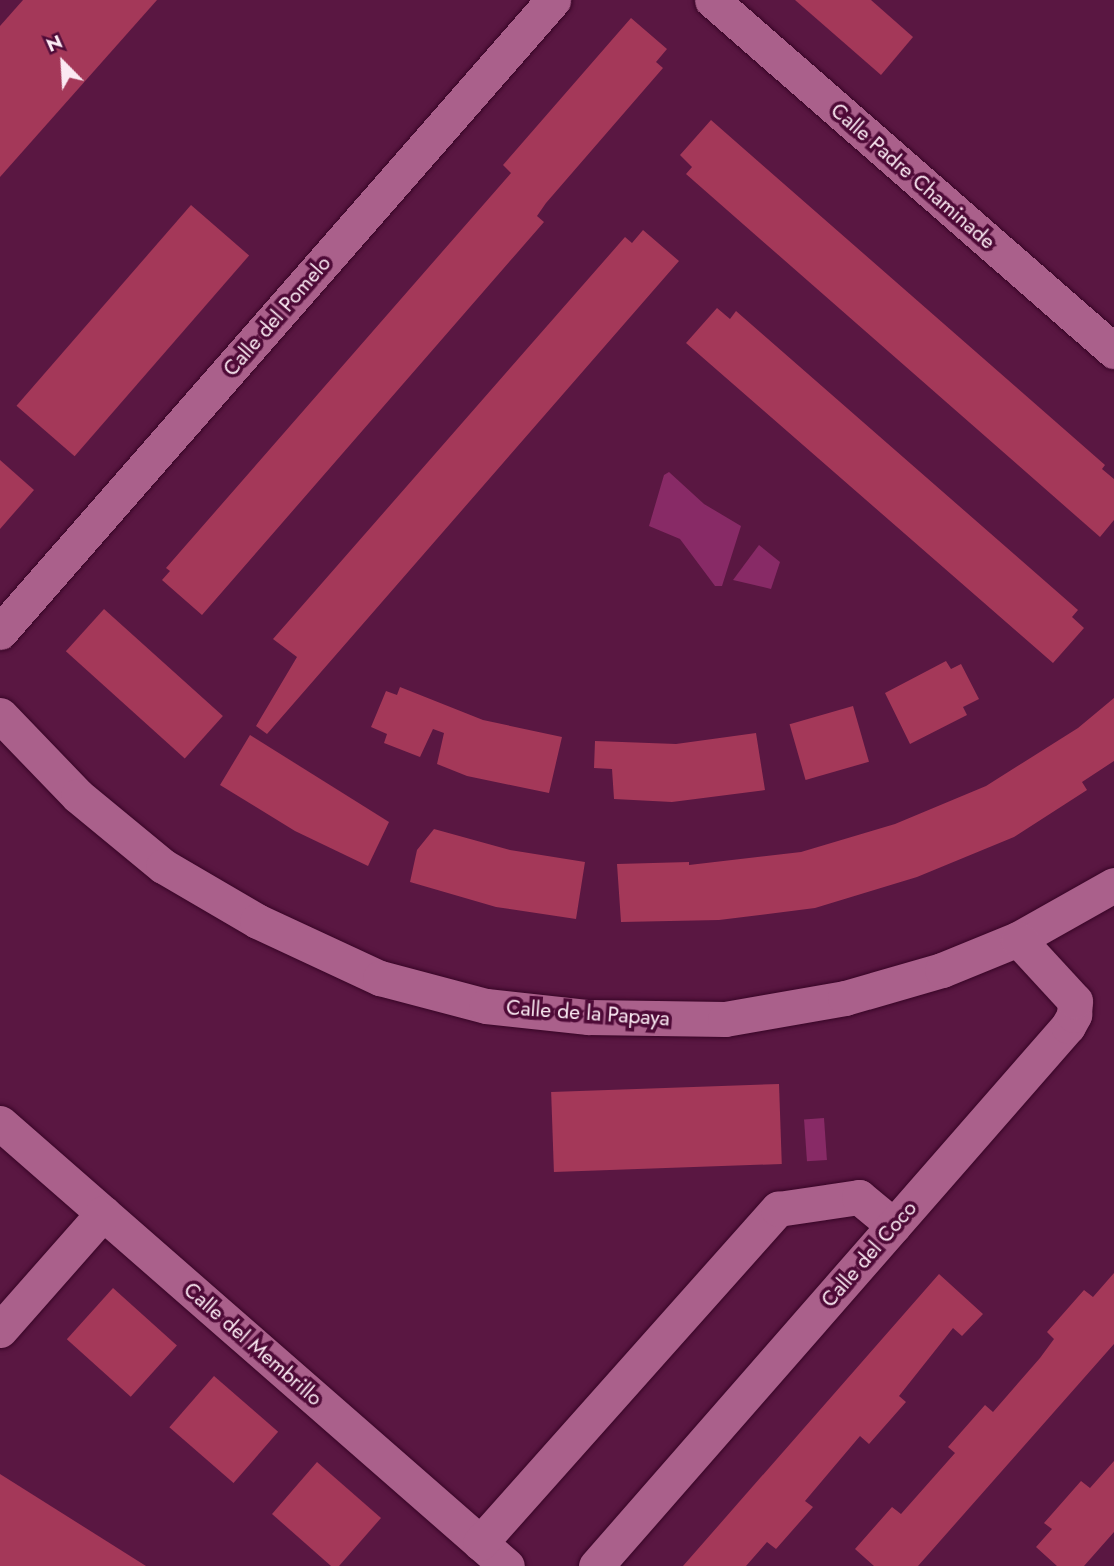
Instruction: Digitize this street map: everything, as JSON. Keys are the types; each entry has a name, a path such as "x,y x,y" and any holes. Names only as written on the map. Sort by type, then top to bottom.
{"street":[{"name":"Calle del Pomelo","path":"0,632 553,0"},
{"name":"Calle Padre Chaminade","path":"712,0 1114,351"},
{"name":"Calle de la Papaya","path":"0,715 78,796 163,866 257,921 380,978 486,1006 588,1017 725,1019 845,998 942,970 1018,939 1114,886"},
{"name":"Calle del Coco","path":"596,1566 1068,1026 1074,1015 1075,1001 1018,939"},
{"name":"Calle del Membrillo","path":"0,1123 506,1566"},
{"path":"480,1543 778,1209 859,1197 894,1226"},
{"path":"0,1330 103,1213"}],"shaded area":[{"path":"669,472 704,504 741,526 722,586 715,586 680,539 649,526 664,475"},
{"path":"759,545 780,562 771,589 733,580"},
{"path":"824,1118 827,1160 807,1161 804,1119"}],"building":[{"path":"23,0 157,0 0,177 0,26"},
{"path":"795,0 871,0 913,37 881,75"},
{"path":"631,18 667,49 656,62 663,68 546,203 537,216 544,222 202,615 162,580 170,571 166,568 511,173 503,165"},
{"path":"711,120 1105,465 1102,469 1114,479 1114,520 1100,537 686,174 692,167 680,155"},
{"path":"191,205 249,256 75,456 16,406"},
{"path":"643,230 679,261 267,734 256,726 297,657 273,639 625,237 632,243"},
{"path":"717,308 730,319 736,311 1078,610 1072,617 1084,628 1053,663 686,343"},
{"path":"0,460 34,490 0,529"},
{"path":"104,609 223,716 185,758 66,651"},
{"path":"946,661 951,669 961,664 979,699 963,707 967,715 910,744 885,693"},
{"path":"400,687 483,720 562,737 549,793 467,776 437,764 444,733 433,729 420,757 384,743 387,734 371,727 386,691 397,695"},
{"path":"1114,698 1114,761 1082,782 1087,790 1014,837 917,877 815,908 719,920 621,922 617,864 689,862 689,865 801,852 895,824 986,786 1078,728"},
{"path":"853,706 869,762 806,780 790,724"},
{"path":"756,733 765,790 672,802 614,799 612,769 594,768 595,741 676,744"},
{"path":"250,735 389,822 368,866 295,831 220,785"},
{"path":"434,829 510,850 585,862 576,919 496,907 410,882 417,850"},
{"path":"779,1084 782,1164 554,1172 551,1092"},
{"path":"1114,1273 1114,1344 918,1566 874,1566 855,1549 892,1507 901,1514 955,1453 948,1447 985,1405 993,1412 1040,1358 1054,1339 1047,1332 1084,1290 1093,1297"},
{"path":"939,1274 983,1314 962,1336 953,1328 899,1396 906,1402 869,1444 860,1436 805,1501 813,1507 776,1549 767,1542 746,1566 683,1566"},
{"path":"113,1288 177,1346 131,1397 67,1339"},
{"path":"214,1376 278,1432 234,1483 169,1427"},
{"path":"1114,1461 1114,1532 1084,1566 1057,1566 1036,1547 1052,1529 1044,1523 1081,1481 1090,1488"},
{"path":"317,1462 381,1518 339,1566 331,1566 272,1514"},
{"path":"0,1474 146,1566 0,1566"}]}
